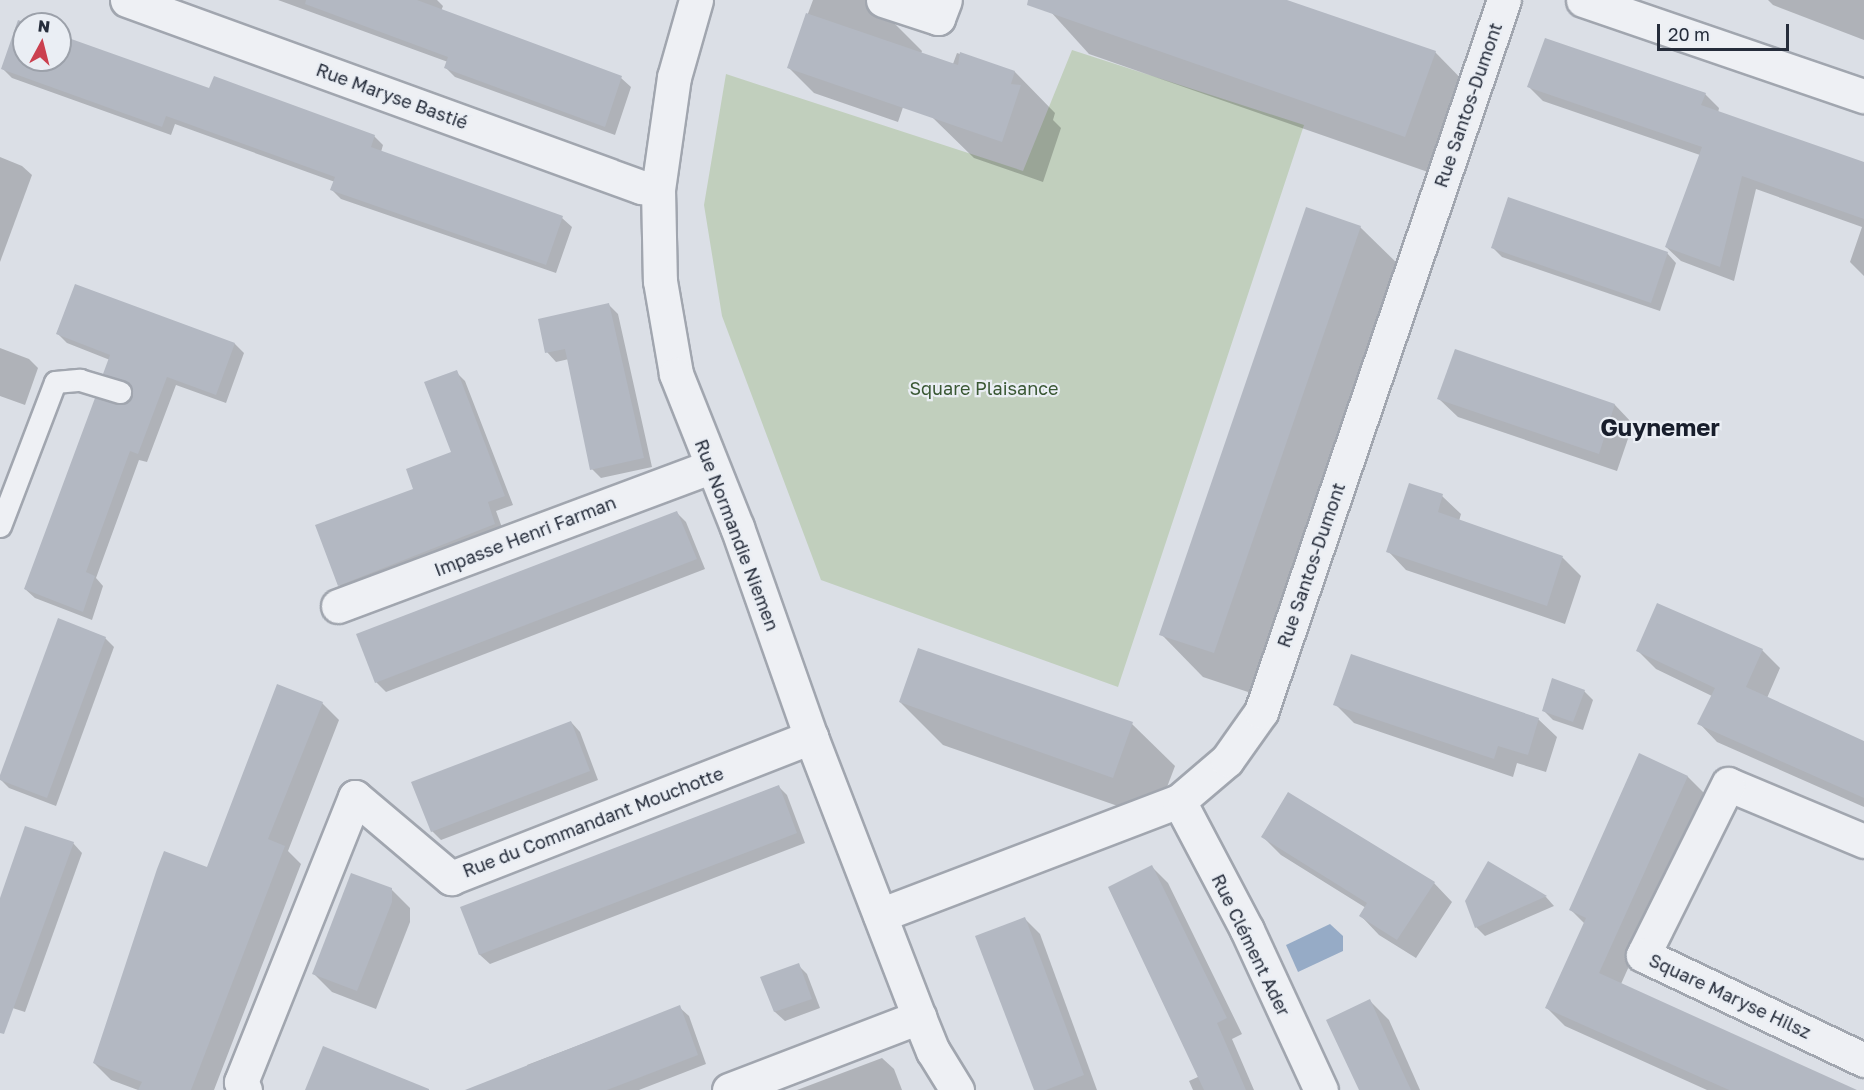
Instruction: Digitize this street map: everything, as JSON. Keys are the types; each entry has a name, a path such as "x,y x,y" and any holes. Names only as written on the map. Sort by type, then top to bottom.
{"street":[{"name":"Rue Maryse Bastié","path":"127,0 640,187 658,189"},
{"name":"Rue Normandie Niemen","path":"696,0 674,77 658,189 660,281 666,327 676,374 811,737 919,1017 933,1051 957,1090"},
{"path":"883,0 938,18 945,0"},
{"name":"Rue Santos-Dumont","path":"880,915 1179,801 1227,760 1261,712 1504,0"},
{"path":"1583,0 1649,10 1864,96"},
{"name":"Impasse Henri Farman","path":"338,606 712,466"},
{"name":"Rue du Commandant Mouchotte","path":"245,1090 241,1082 355,797 451,878 811,737"},
{"name":"Square Maryse Hilsz","path":"1864,841 1728,784 1642,955 1864,1060"},
{"name":"Rue Clément Ader","path":"1179,801 1247,930 1321,1090"},
{"path":"729,1090 919,1017"},
{"name":"Rue Normandie Niemen","path":"933,1051 938,1090"}],"lane":[{"path":"0,526 55,382 80,380 120,393"}],"green space":[{"name":"Square Plaisance","path":"1072,50 1304,125 1118,687 821,580 722,316 704,205 726,74 1023,171"}],"water":[{"path":"1330,924 1343,936 1343,951 1298,972 1286,945"}],"building":[{"path":"306,0 417,0 622,76 605,127 444,68 448,57 305,4"},
{"path":"1028,0 1287,0 1436,51 1405,137 1027,5"},
{"path":"806,13 958,65 960,52 1015,71 1011,84 1021,85 1002,142 787,68"},
{"path":"12,37 12,72 72,72 72,39 209,88 214,76 375,135 371,147 563,216 546,265 330,190 335,177 166,116 162,127 1,69"},
{"path":"1545,38 1706,93 1701,105 1864,162 1864,219 1742,176 1720,267 1665,247 1702,147 1527,87"},
{"path":"1508,197 1668,252 1651,303 1491,248"},
{"path":"1306,207 1361,226 1214,653 1159,635"},
{"path":"75,284 235,343 216,395 167,377 138,454 130,451 86,572 95,576 83,612 24,589 95,398 122,404 132,395 129,383 103,374 110,355 56,334"},
{"path":"609,303 644,458 590,470 565,349 545,353 538,319"},
{"path":"1455,349 1615,404 1599,454 1437,399"},
{"path":"457,370 505,496 488,502 495,524 338,586 315,525 413,489 406,469 451,452 424,382"},
{"path":"1409,483 1443,494 1438,512 1563,556 1547,606 1386,552"},
{"path":"677,511 697,559 375,683 356,634"},
{"path":"1657,603 1763,649 1746,687 1864,741 1864,798 1697,724 1715,688 1636,651"},
{"path":"58,618 106,637 47,798 0,780 0,775"},
{"path":"918,648 1133,722 1113,778 899,702"},
{"path":"1351,654 1539,718 1528,755 1498,746 1494,759 1333,705"},
{"path":"1552,678 1585,690 1573,722 1542,711"},
{"path":"277,684 323,702 268,839 285,846 191,1090 138,1090 142,1082 93,1063 157,869 164,851 207,867"},
{"path":"571,721 590,771 431,832 411,782"},
{"path":"1639,753 1688,776 1599,973 1857,1090 1729,1090 1545,1008 1586,918 1569,910"},
{"path":"779,785 797,833 479,955 460,907"},
{"path":"1288,792 1435,882 1397,940 1359,916 1367,903 1261,837"},
{"path":"25,826 74,842 4,1034 0,1033 0,898"},
{"path":"1488,861 1547,896 1475,928 1465,901"},
{"path":"1152,865 1227,1018 1217,1023 1246,1090 1204,1090 1108,887"},
{"path":"351,873 392,888 392,902 357,991 312,974"},
{"path":"1025,917 1084,1075 1046,1090 1034,1090 975,936"},
{"path":"799,963 812,999 774,1012 760,977"},
{"path":"1370,999 1411,1090 1359,1090 1326,1020"},
{"path":"680,1005 698,1055 607,1090 465,1090"},
{"path":"323,1046 429,1089 429,1090 305,1090"}],"district":[{"name":"Guynemer","path":"1660,427"}]}
